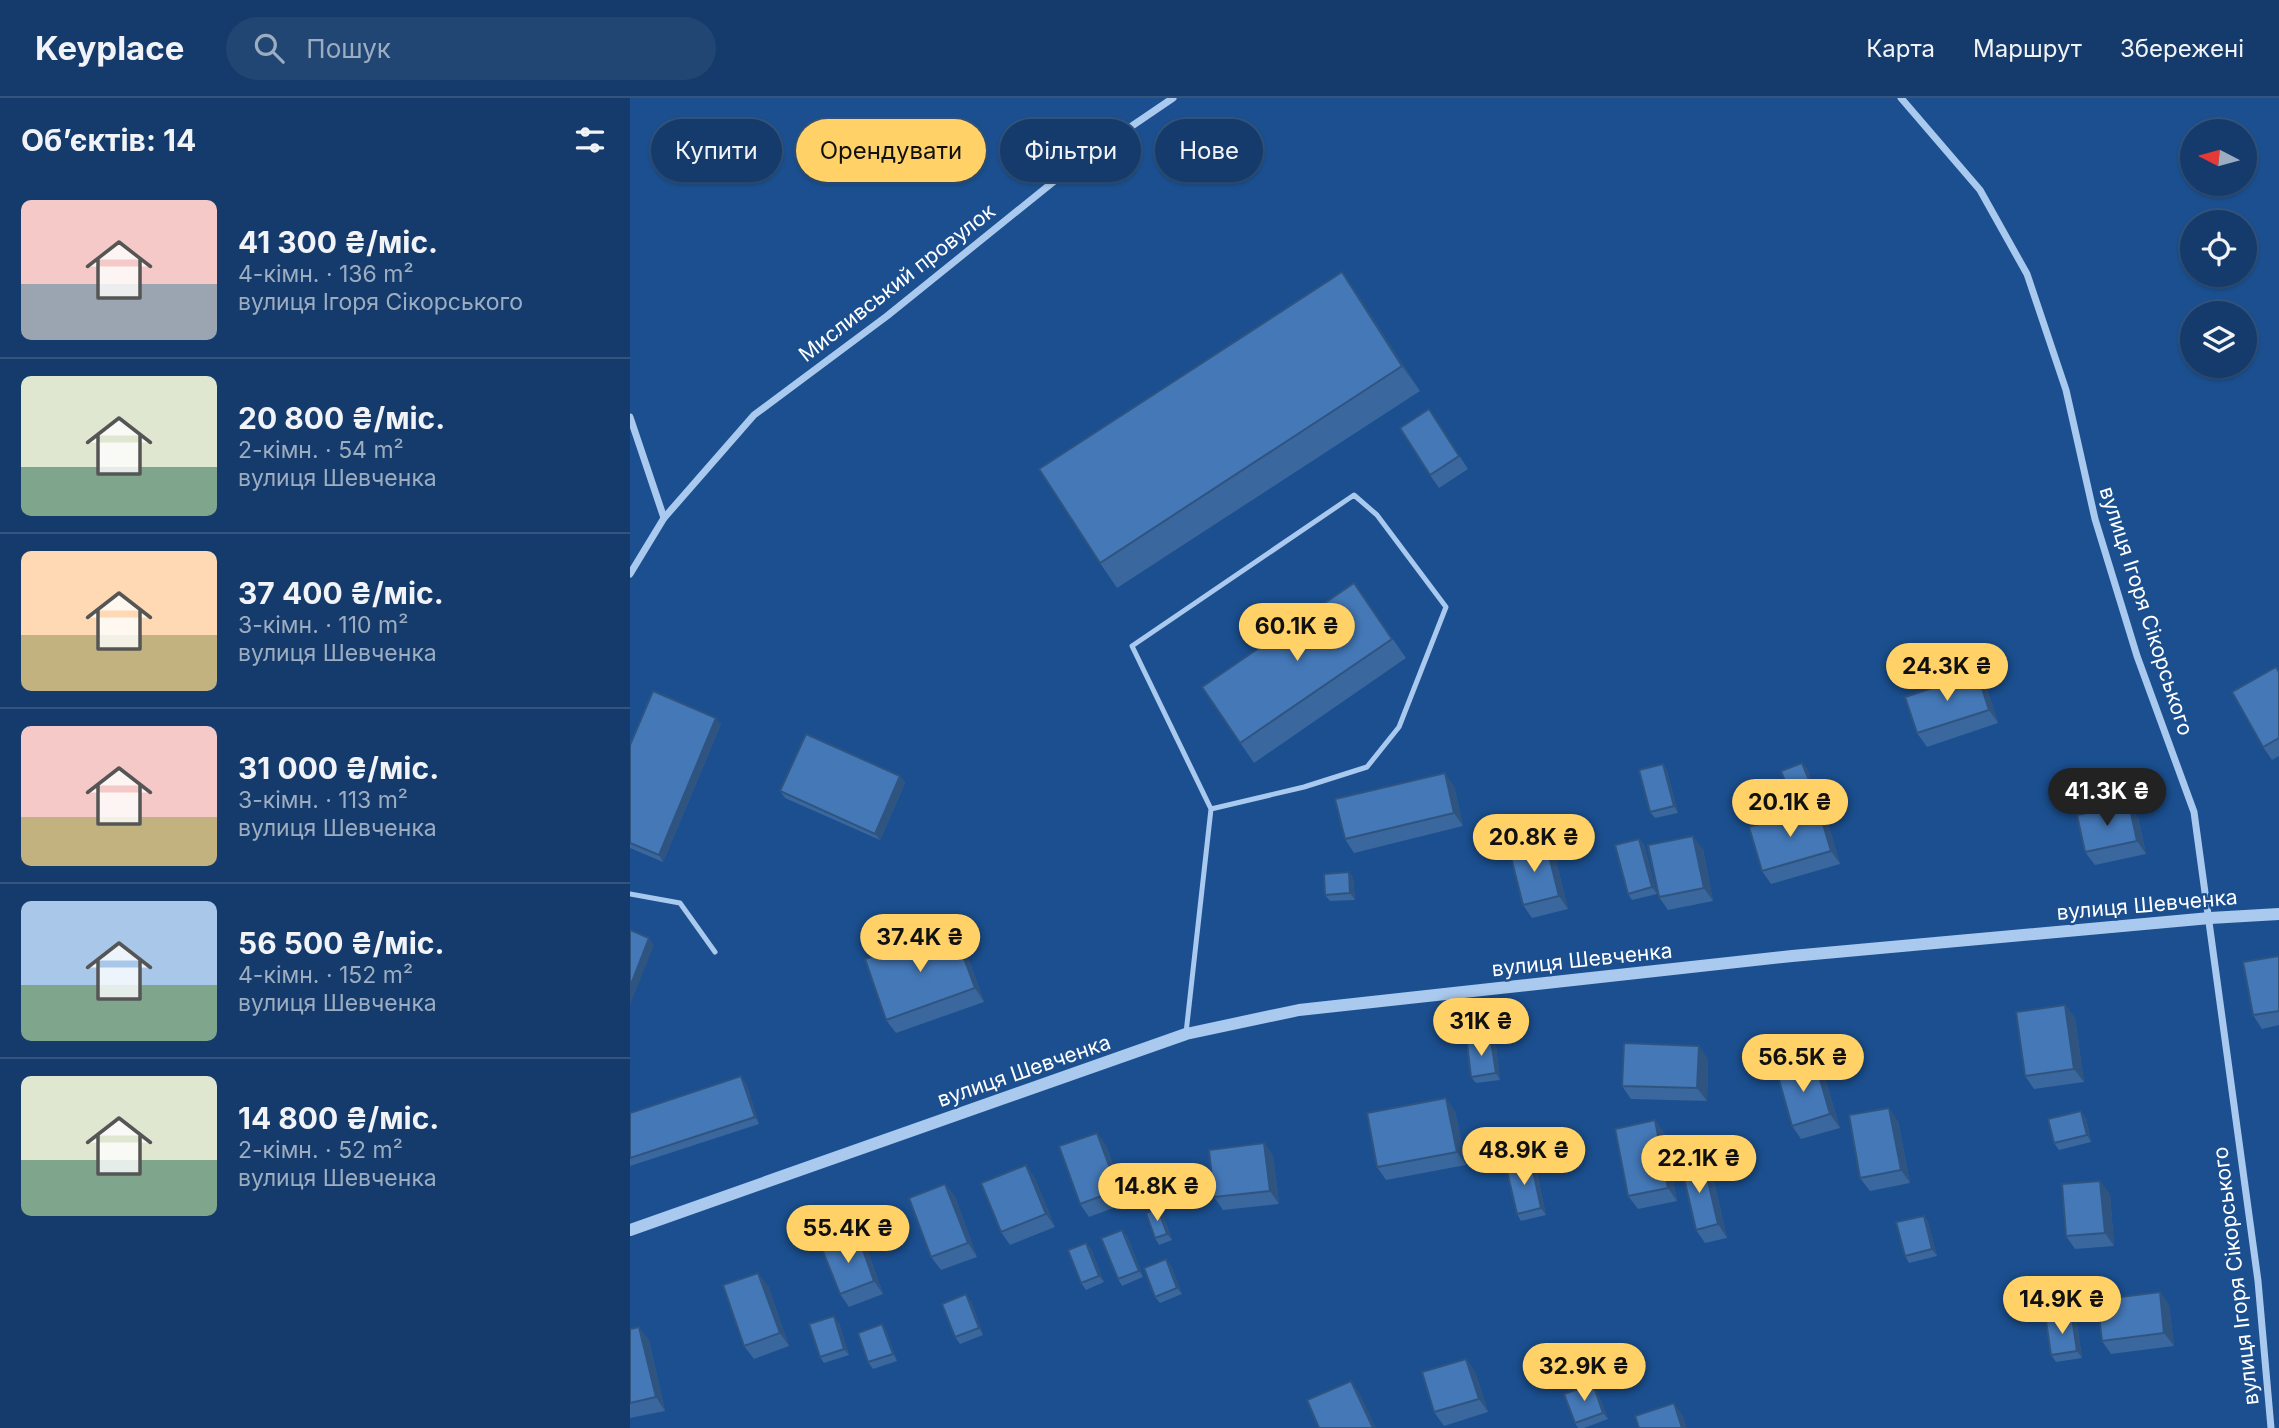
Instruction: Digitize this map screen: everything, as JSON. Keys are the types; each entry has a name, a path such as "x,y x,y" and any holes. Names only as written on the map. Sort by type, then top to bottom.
{"street":[{"name":"Мисливський провулок","path":"630,574 664,518 754,415 887,316 1073,166 1173,98"},
{"name":"вулиця Ігоря Сікорського","path":"1901,98 1980,190 2027,274 2066,390 2095,519 2137,656 2194,812 2210,918 2230,1096 2258,1281 2271,1428"},
{"path":"630,418 664,518"},
{"name":"вулиця Шевченка","path":"630,1230 1186,1034 1313,1009 1792,956 2279,914"}],"lane":[{"path":"1186,1034 1211,809 1132,646 1354,495 1377,515 1446,607 1399,727 1367,767 1304,787 1211,809"},
{"path":"630,894 680,903 715,952"}],"building":[{"path":"1342,272 1402,366 1100,563 1039,469"},
{"path":"1429,409 1459,456 1430,475 1400,428"},
{"path":"1354,583 1392,639 1240,743 1202,687"},
{"path":"2276,667 2279,672 2279,738 2263,747 2232,692"},
{"path":"1977,673 1989,710 1917,733 1905,697"},
{"path":"653,691 716,718 659,855 630,843 630,745"},
{"path":"806,734 900,776 875,834 780,791"},
{"path":"1802,763 1816,797 1795,806 1781,771"},
{"path":"1663,764 1674,806 1650,812 1639,770"},
{"path":"1445,773 1454,813 1345,839 1335,799"},
{"path":"2129,804 2137,841 2085,852 2077,815"},
{"path":"1818,807 1831,851 1762,871 1749,827"},
{"path":"1693,836 1704,888 1659,897 1648,845"},
{"path":"1639,839 1652,887 1628,894 1615,845"},
{"path":"1546,844 1559,896 1523,905 1510,853"},
{"path":"1349,872 1350,893 1325,895 1324,874"},
{"path":"953,928 975,988 886,1020 865,959"},
{"path":"630,930 649,938 630,987"},
{"path":"2279,956 2279,1011 2253,1015 2243,962"},
{"path":"2065,1005 2074,1069 2025,1076 2016,1012"},
{"path":"1491,1040 1496,1073 1471,1077 1467,1043"},
{"path":"1624,1043 1699,1046 1697,1088 1622,1086"},
{"path":"1815,1062 1830,1114 1792,1126 1777,1073"},
{"path":"741,1076 755,1117 630,1158 630,1113"},
{"path":"1446,1098 1457,1152 1377,1167 1367,1113"},
{"path":"1889,1108 1901,1170 1860,1178 1849,1115"},
{"path":"2081,1111 2087,1135 2054,1143 2048,1119"},
{"path":"1655,1120 1668,1188 1628,1196 1615,1129"},
{"path":"1097,1133 1118,1190 1080,1204 1059,1146"},
{"path":"1264,1143 1270,1191 1214,1197 1209,1150"},
{"path":"1703,1160 1718,1224 1696,1230 1681,1165"},
{"path":"1531,1161 1541,1208 1517,1214 1506,1167"},
{"path":"1026,1165 1046,1214 1001,1232 981,1183"},
{"path":"2100,1181 2105,1233 2066,1236 2062,1184"},
{"path":"945,1184 968,1243 931,1257 909,1198"},
{"path":"1158,1208 1167,1234 1155,1238 1146,1213"},
{"path":"1924,1216 1932,1249 1905,1256 1896,1222"},
{"path":"1122,1230 1139,1271 1118,1279 1101,1238"},
{"path":"858,1236 874,1281 840,1294 822,1249"},
{"path":"1086,1243 1099,1276 1081,1283 1068,1250"},
{"path":"1166,1259 1177,1288 1155,1297 1144,1268"},
{"path":"758,1273 780,1333 744,1346 723,1285"},
{"path":"2160,1292 2164,1333 2102,1341 2097,1300"},
{"path":"966,1294 979,1328 955,1337 942,1304"},
{"path":"834,1316 844,1349 820,1357 809,1324"},
{"path":"2072,1317 2077,1351 2051,1355 2046,1321"},
{"path":"882,1324 893,1354 868,1362 858,1333"},
{"path":"639,1327 656,1397 630,1403 630,1329"},
{"path":"1466,1359 1479,1399 1434,1412 1422,1372"},
{"path":"1351,1381 1373,1428 1319,1428 1307,1400"},
{"path":"1593,1384 1603,1413 1575,1423 1564,1394"},
{"path":"1674,1403 1682,1428 1639,1428 1635,1416"}]}
